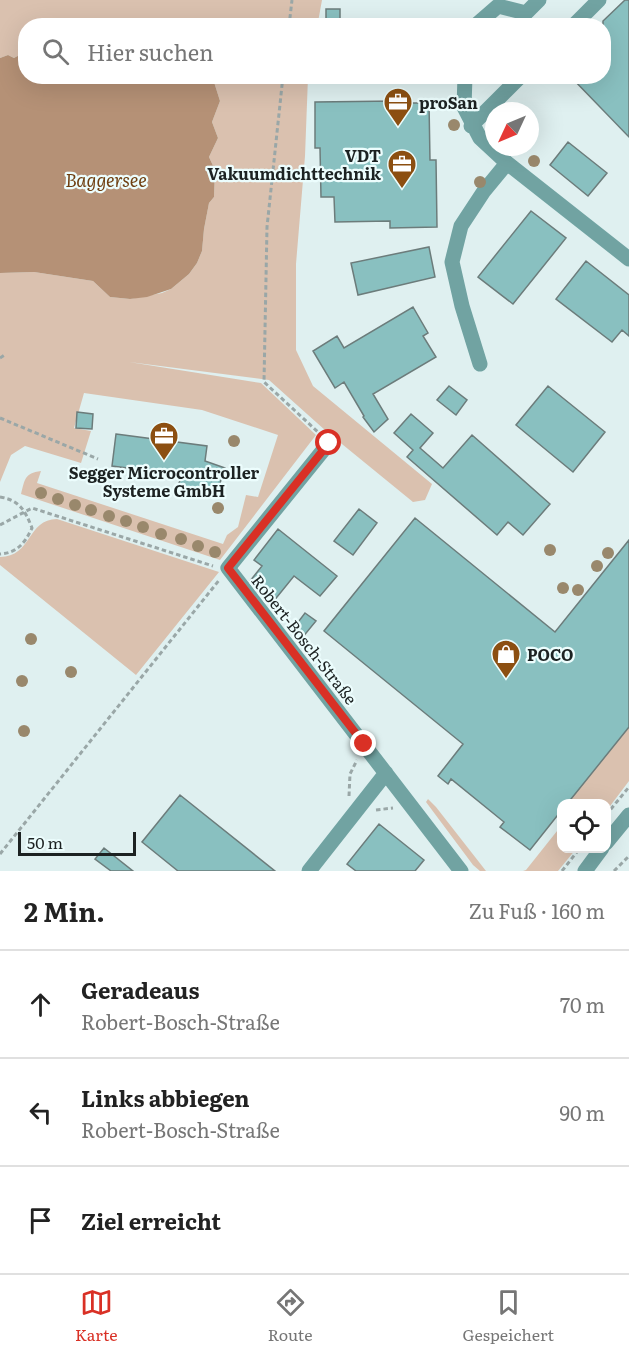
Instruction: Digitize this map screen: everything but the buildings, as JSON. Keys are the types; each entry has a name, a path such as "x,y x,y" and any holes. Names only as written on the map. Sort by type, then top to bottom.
{"street":[{"path":"484,18 498,6 526,13 539,0"},
{"path":"581,18 599,0"},
{"path":"465,84 464,107 471,126 480,138 507,163 629,259"},
{"path":"471,126 513,84"},
{"path":"480,364 462,306 452,262 461,226 484,191 507,163"},
{"name":"Robert-Bosch-Straße","path":"329,443 228,568 461,871"},
{"path":"309,871 386,773"},
{"path":"611,837 629,815"},
{"path":"585,871 599,853"}],"path":[{"path":"290,18 292,0"},
{"path":"282,84 267,227 264,382 329,443"},
{"path":"0,358 6,354"},
{"path":"0,418 98,459"},
{"path":"0,496 17,501 25,511 32,528 24,543 10,553 0,554"},
{"path":"0,525 32,508 219,568 228,568"},
{"path":"0,854 228,568"},
{"path":"348,801 350,774 364,744"},
{"path":"611,809 629,787"},
{"path":"370,810 394,808"},
{"path":"562,871 577,853"},
{"path":"614,871 629,856"}],"shaded area":[{"path":"0,0 322,0 319,18 18,18 18,56 14,58 8,55 0,58"},
{"path":"215,84 308,84 305,156 296,264 296,350 313,386 432,484 425,500 413,502 326,431 269,380 129,362 261,383 316,435 220,560 21,494 25,481 31,473 41,471 37,483 223,544 227,535 238,527 246,495 258,497 278,435 202,410 84,393 74,428 91,431 81,463 25,446 11,455 0,482 0,273 34,272 93,281 110,297 130,299 171,289 189,274 202,251 209,203 214,197 215,170 209,157 218,138 212,122 220,101"},
{"path":"57,519 219,572 136,675 0,565 0,557 18,551 40,525"},
{"path":"629,727 629,781 611,805 611,799 570,799"},
{"path":"428,799 486,871 480,871 473,865 426,802"},
{"path":"557,831 557,853 573,853 558,871 523,871"}],"water":[{"name":"Baggersee","path":"8,55 14,58 18,56 18,84 215,84 220,101 212,122 218,138 209,157 215,170 214,197 209,203 202,251 197,263 189,274 171,289 147,297 130,299 110,297 93,281 34,272 0,273 0,58"}],"place":[{"name":"proSan","path":"398,128"},
{"name":"VDT Vakuumdichttechnik","path":"402,190"},
{"name":"Segger Microcontroller Systeme GmbH","path":"164,462"},
{"name":"POCO","path":"506,680"}],"route":[{"path":"329,443 228,568 364,744"}]}
